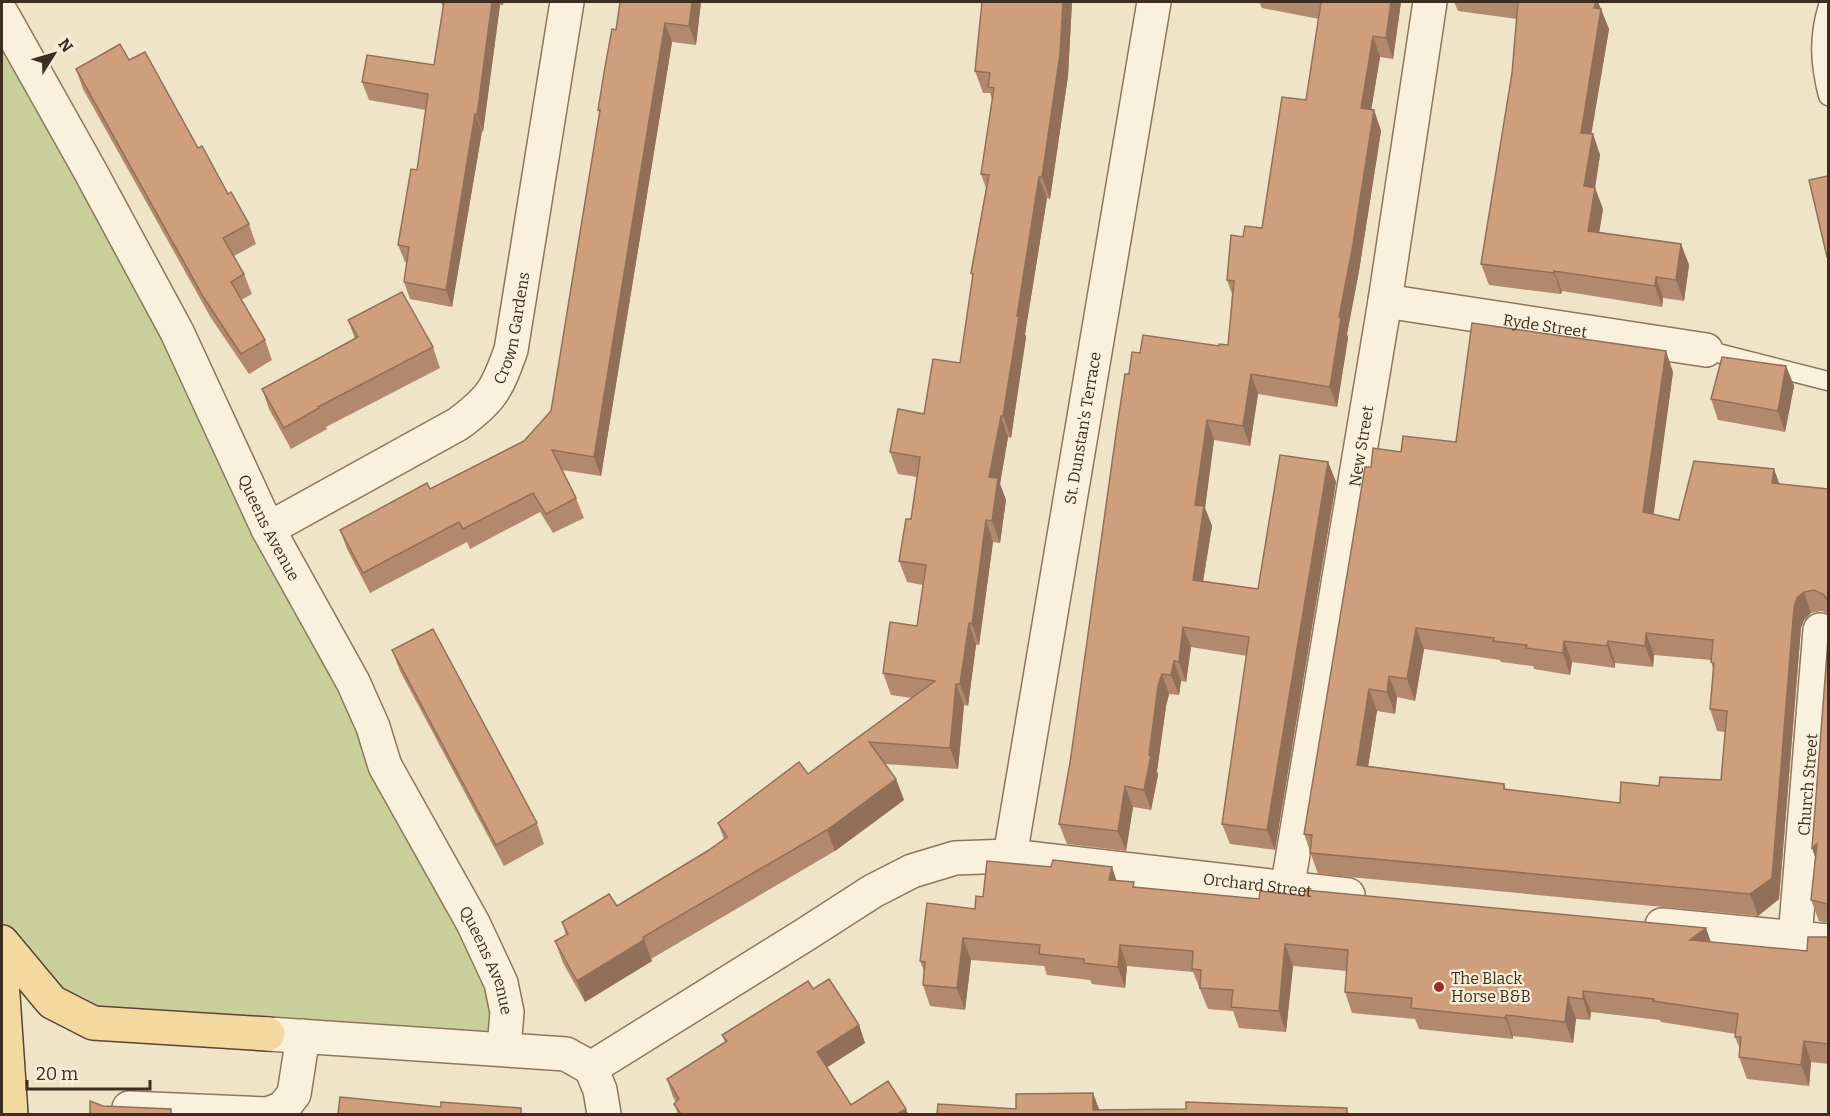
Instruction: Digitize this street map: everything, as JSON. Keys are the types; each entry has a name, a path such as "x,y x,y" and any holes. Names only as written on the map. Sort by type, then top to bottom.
{"main road":[{"path":"2,942 52,1002 93,1023 268,1034"},
{"path":"2,981 11,1114"}],"street":[{"name":"Crown Gardens","path":"268,529 458,424 481,407 498,385 511,350 567,2"},
{"name":"St. Dunstan's Terrace","path":"1010,856 1154,2"},
{"name":"New Street","path":"1287,890 1384,300 1430,2"},
{"name":"Queens Avenue","path":"2,14 177,332 268,529 353,682 373,727 385,766 473,922 501,983 507,1012 504,1048"},
{"name":"Ryde Street","path":"1384,300 1706,350"},
{"name":"Church Street","path":"1795,938 1820,630"},
{"name":"Orchard Street","path":"1010,856 1287,890 1381,898"},
{"path":"591,1068 873,891 912,871 955,858 1010,856"},
{"path":"1629,922 1828,941"},
{"path":"268,1034 504,1048 566,1054 591,1068 600,1090 604,1114"},
{"path":"111,1108 268,1114 283,1108 294,1094 303,1036"}],"lane":[{"path":"1828,6 1822,25 1821,68 1828,96"},
{"path":"1706,350 1828,381"}],"green space":[{"path":"2,14 473,923 504,1049 93,1023 2,942"}],"building":[{"path":"444,2 492,2 477,115 475,114 446,290 404,282 409,247 398,245 411,169 417,170 428,94 362,82 367,55 434,65"},
{"path":"620,2 692,2 689,26 665,23 594,457 552,450 576,498 546,514 533,493 463,529 459,522 363,573 340,530 427,483 430,489 524,441 551,411 605,67 612,29 616,30"},
{"path":"982,2 1063,2 1060,54 1042,177 1039,177 1003,416 1001,416 989,477 998,478 992,521 986,520 972,624 969,623 960,684 956,684 950,748 869,742 896,779 827,830 643,937 644,940 577,981 555,941 568,934 562,922 609,894 617,906 709,850 727,837 718,823 799,762 808,774 935,681 883,673 890,622 917,626 926,565 899,561 906,519 911,519 920,457 890,452 898,409 924,414 933,359 960,363 973,274 971,273 989,175 981,174 994,88 988,87 990,73 975,71"},
{"path":"1321,2 1391,2 1386,38 1373,36 1361,108 1374,110 1339,317 1341,318 1330,387 1251,374 1243,426 1207,420 1195,505 1204,506 1193,580 1258,589 1280,455 1328,462 1267,830 1222,824 1249,637 1183,627 1179,662 1174,661 1171,675 1162,674 1158,686 1149,755 1151,755 1144,790 1125,786 1118,831 1059,824 1070,763 1125,374 1129,374 1132,352 1140,353 1143,335 1219,346 1219,344 1228,345 1234,281 1227,280 1231,235 1243,237 1245,226 1262,228 1282,97 1306,100"},
{"path":"1518,2 1596,2 1594,8 1601,9 1581,133 1593,134 1584,186 1595,188 1588,231 1681,244 1676,280 1656,277 1655,286 1554,271 1554,273 1481,264 1512,73"},
{"path":"120,44 129,60 145,52 198,148 202,146 228,194 231,192 249,224 223,238 244,274 231,282 265,340 241,354 204,298 76,69"},
{"path":"1828,176 1828,257 1827,257 1809,180"},
{"path":"402,292 433,347 318,407 284,428 262,389 358,337 348,320"},
{"path":"1472,323 1666,351 1643,512 1679,520 1694,461 1774,469 1772,483 1828,489 1828,600 1823,594 1814,590 1804,592 1797,598 1794,607 1772,878 1750,894 1310,853 1312,835 1304,834 1365,467 1371,467 1373,448 1401,452 1403,436 1456,442","holes":["1416,628 1494,638 1493,641 1527,645 1526,648 1563,653 1564,641 1607,646 1608,641 1645,646 1646,633 1713,640 1711,662 1714,663 1710,709 1727,711 1721,780 1660,777 1659,786 1621,782 1620,803 1504,789 1504,784 1357,765 1369,689 1387,692 1389,676 1407,679"]},
{"path":"1722,357 1786,366 1778,411 1711,399"},
{"path":"433,629 537,823 496,845 392,650"},
{"path":"1828,640 1828,904 1811,900 1817,844 1812,848"},
{"path":"1053,860 1112,867 1109,880 1134,882 1133,887 1259,899 1260,891 1304,896 1305,890 1706,928 1690,940 1807,951 1808,937 1828,936 1828,1044 1804,1041 1801,1065 1739,1057 1741,1037 1735,1037 1738,1014 1653,1001 1654,999 1583,991 1583,999 1568,997 1565,1022 1411,1008 1412,998 1345,992 1348,950 1285,944 1279,1011 1231,1007 1233,990 1200,988 1201,970 1192,969 1193,951 1120,945 1118,967 1084,963 1084,959 1039,954 1040,945 963,938 957,988 923,985 925,962 920,961 927,903 975,909 976,896 983,897 987,861 1051,867"},
{"path":"829,979 859,1025 817,1052 851,1105 888,1081 906,1109 897,1114 681,1114 674,1104 679,1099 667,1079 727,1041 722,1035 808,981 813,989"},
{"path":"1093,1093 1093,1110 1186,1109 1186,1102 1347,1108 1347,1114 937,1114 938,1104 1016,1109 1016,1094"},
{"path":"340,1097 441,1107 441,1102 521,1108 521,1114 338,1114"},
{"path":"90,1101 103,1106 171,1109 171,1114 90,1114"}],"place":[{"name":"The Black Horse B&B","path":"1439,987"}]}
